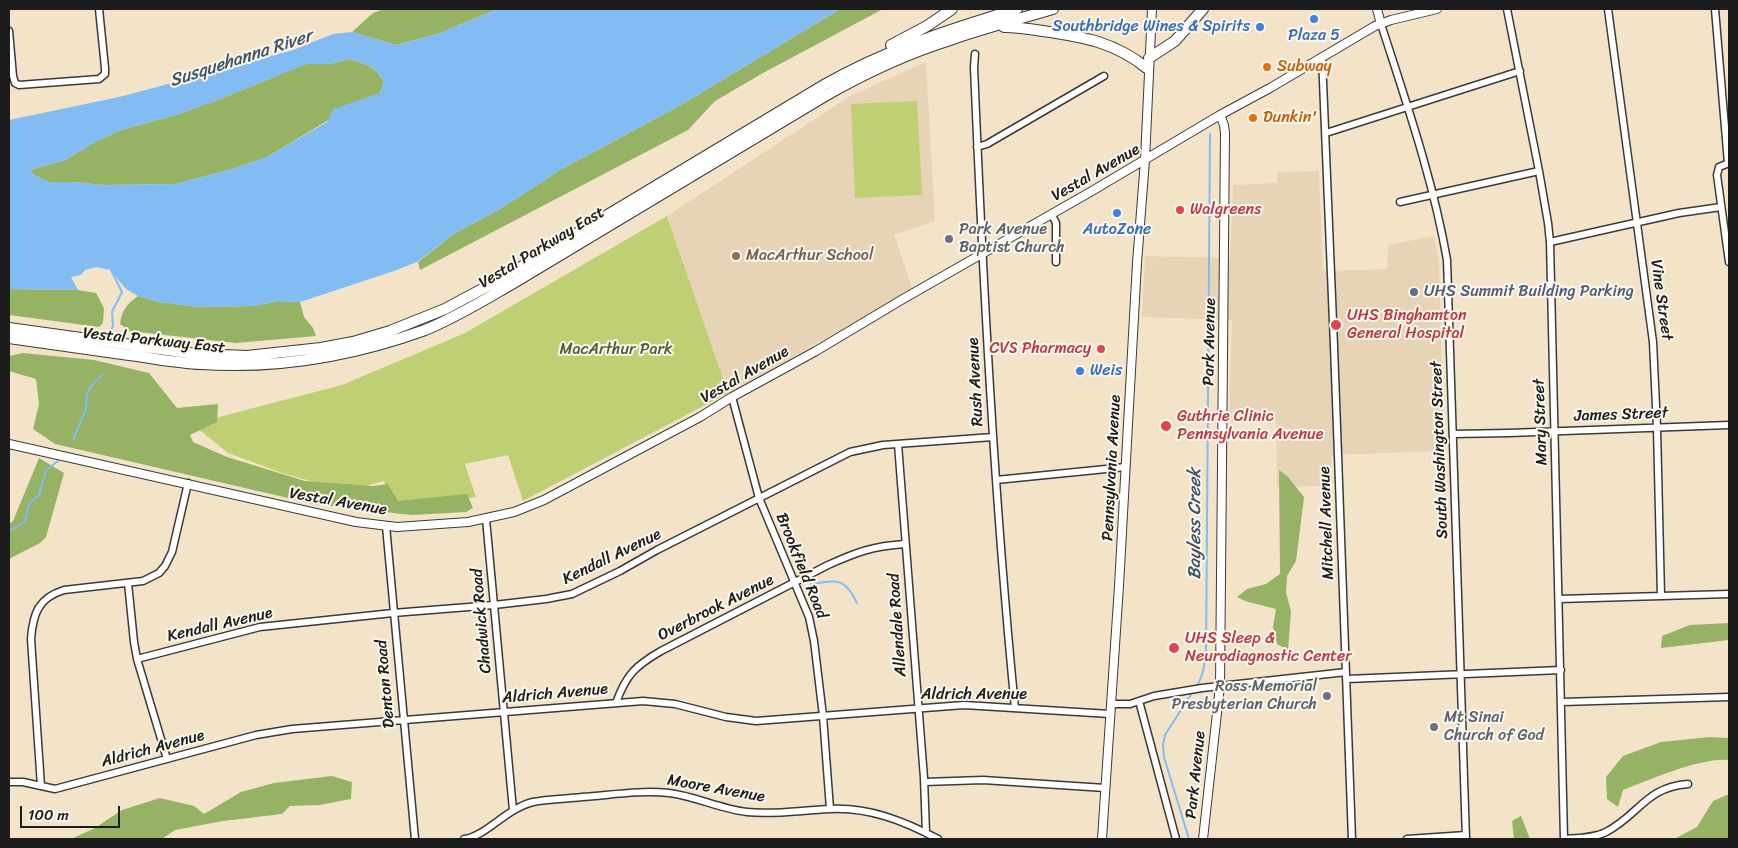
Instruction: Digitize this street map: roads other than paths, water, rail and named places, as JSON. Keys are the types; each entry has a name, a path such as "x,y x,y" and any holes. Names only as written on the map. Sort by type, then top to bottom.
{"main road":[{"path":"861,65 864,59 914,34 952,9"},
{"name":"Vestal Parkway East","path":"9,328 196,354 247,356 320,348 353,342 390,331 445,310 502,279 814,91 861,65 917,41 1017,9"},
{"name":"Vestal Parkway East","path":"9,338 200,364 234,365 298,361 330,356 394,340 447,320 512,284 851,82 906,56 978,31 1053,9"},
{"path":"1149,58 1175,41 1203,9"},
{"path":"978,31 1011,27 1091,40 1125,52 1148,69"}],"street":[{"path":"9,31 13,76 15,82 19,85 99,79 103,77 105,68 99,9"},
{"name":"Pennsylvania Avenue","path":"1102,839 1145,160 1152,9"},
{"name":"South Washington Street","path":"1377,9 1433,194 1447,260 1466,837"},
{"name":"Vestal Avenue","path":"9,444 356,522 397,527 486,519 514,512 544,500 700,417 1052,215 1322,56 1390,20 1437,9"},
{"name":"Mary Street","path":"1507,9 1539,171 1550,242 1556,432 1564,839"},
{"name":"Vine Street","path":"1608,9 1653,342 1661,596"},
{"path":"1714,9 1729,163 1722,164 1717,170 1717,175 1729,262"},
{"name":"Rush Avenue","path":"975,54 977,147 993,437 1015,708"},
{"name":"Mitchell Avenue","path":"1322,56 1352,839"},
{"path":"1326,133 1520,71"},
{"path":"977,147 987,144 1104,76"},
{"name":"Park Avenue","path":"1202,839 1220,686 1225,142 1224,124 1220,115"},
{"path":"1400,202 1539,171"},
{"path":"1550,242 1679,213 1721,207"},
{"path":"1052,215 1056,223 1056,262"},
{"name":"Brookfield Road","path":"732,397 759,498 809,617 814,641 823,716 830,809"},
{"name":"James Street","path":"1453,434 1729,425"},
{"name":"Kendall Avenue","path":"138,659 260,627 494,605 572,594 850,452 869,447 993,437"},
{"name":"Allendale Road","path":"898,444 924,782 926,833"},
{"path":"996,480 1126,468"},
{"path":"41,786 31,639 32,626 40,605 46,598 64,590 150,579 165,566 172,552 188,484"},
{"name":"Chadwick Road","path":"486,519 513,810"},
{"name":"Denton Road","path":"386,526 402,720 415,839"},
{"name":"Overbrook Avenue","path":"616,703 624,682 645,660 828,564 873,547 905,544"},
{"path":"128,583 134,642 167,759"},
{"path":"1559,598 1729,594"},
{"path":"1347,679 1561,670"},
{"path":"1111,704 1121,705 1154,696 1202,688 1346,672"},
{"path":"1562,702 1729,697"},
{"name":"Aldrich Avenue","path":"9,782 23,782 55,789 256,735 292,729 643,701 670,703 726,717 749,720 964,705 1110,714"},
{"path":"1139,701 1176,839"},
{"path":"924,782 983,780 1105,788"},
{"path":"1564,839 1602,834 1627,818 1644,802 1664,788 1688,784"},
{"name":"Moore Avenue","path":"464,839 478,834 513,810 533,802 647,792 670,793 746,812 765,813 830,809 868,811 896,819 938,839"},
{"path":"1406,839 1466,837"}],"water":[{"path":"498,9 840,9 681,105 560,170 500,209 455,233 417,262 394,271 300,302 278,301 253,306 200,307 160,302 138,296 126,289 110,270 97,267 85,270 81,275 71,277 78,290 9,289 9,120 119,97 202,75 293,50 333,34 352,32 396,45 437,34","holes":["350,59 375,69 384,82 380,93 333,109 327,122 267,157 232,169 176,184 105,185 49,182 34,175 30,170 65,160 95,142 124,129 176,115 306,64 330,64"]}],"waterway":[{"name":"Bayless Creek","path":"1196,687 1202,676 1206,655 1210,134"},
{"path":"109,334 113,326 112,312 122,292 110,268"},
{"path":"73,440 86,409 87,393 102,375"},
{"path":"9,531 25,522 29,504 39,495 46,470 58,461"},
{"path":"811,584 827,582 844,584 857,603"},
{"name":"Bayless Creek","path":"1189,839 1164,757 1163,745 1165,735 1193,691"}],"place":[{"name":"Plaza 5","path":"1314,19"},
{"name":"Southbridge Wines & Spirits","path":"1260,27"},
{"name":"Subway","path":"1267,67"},
{"name":"Dunkin'","path":"1253,118"},
{"name":"Walgreens","path":"1180,210"},
{"name":"AutoZone","path":"1117,213"},
{"name":"Park Avenue Baptist Church","path":"949,239"},
{"name":"MacArthur School","path":"736,256"},
{"name":"UHS Summit Building Parking","path":"1414,292"},
{"name":"UHS Binghamton General Hospital","path":"1336,325"},
{"name":"CVS Pharmacy","path":"1101,349"},
{"name":"Weis","path":"1080,371"},
{"name":"Guthrie Clinic Pennsylvania Avenue","path":"1166,426"},
{"name":"UHS Sleep & Neurodiagnostic Center","path":"1174,648"},
{"name":"Ross Memorial Presbyterian Church","path":"1327,696"},
{"name":"Mt Sinai Church of God","path":"1434,727"}],"water label":[{"name":"Susquehanna River","path":"241,59"}],"park label":[{"name":"MacArthur Park","path":"616,350"}]}
